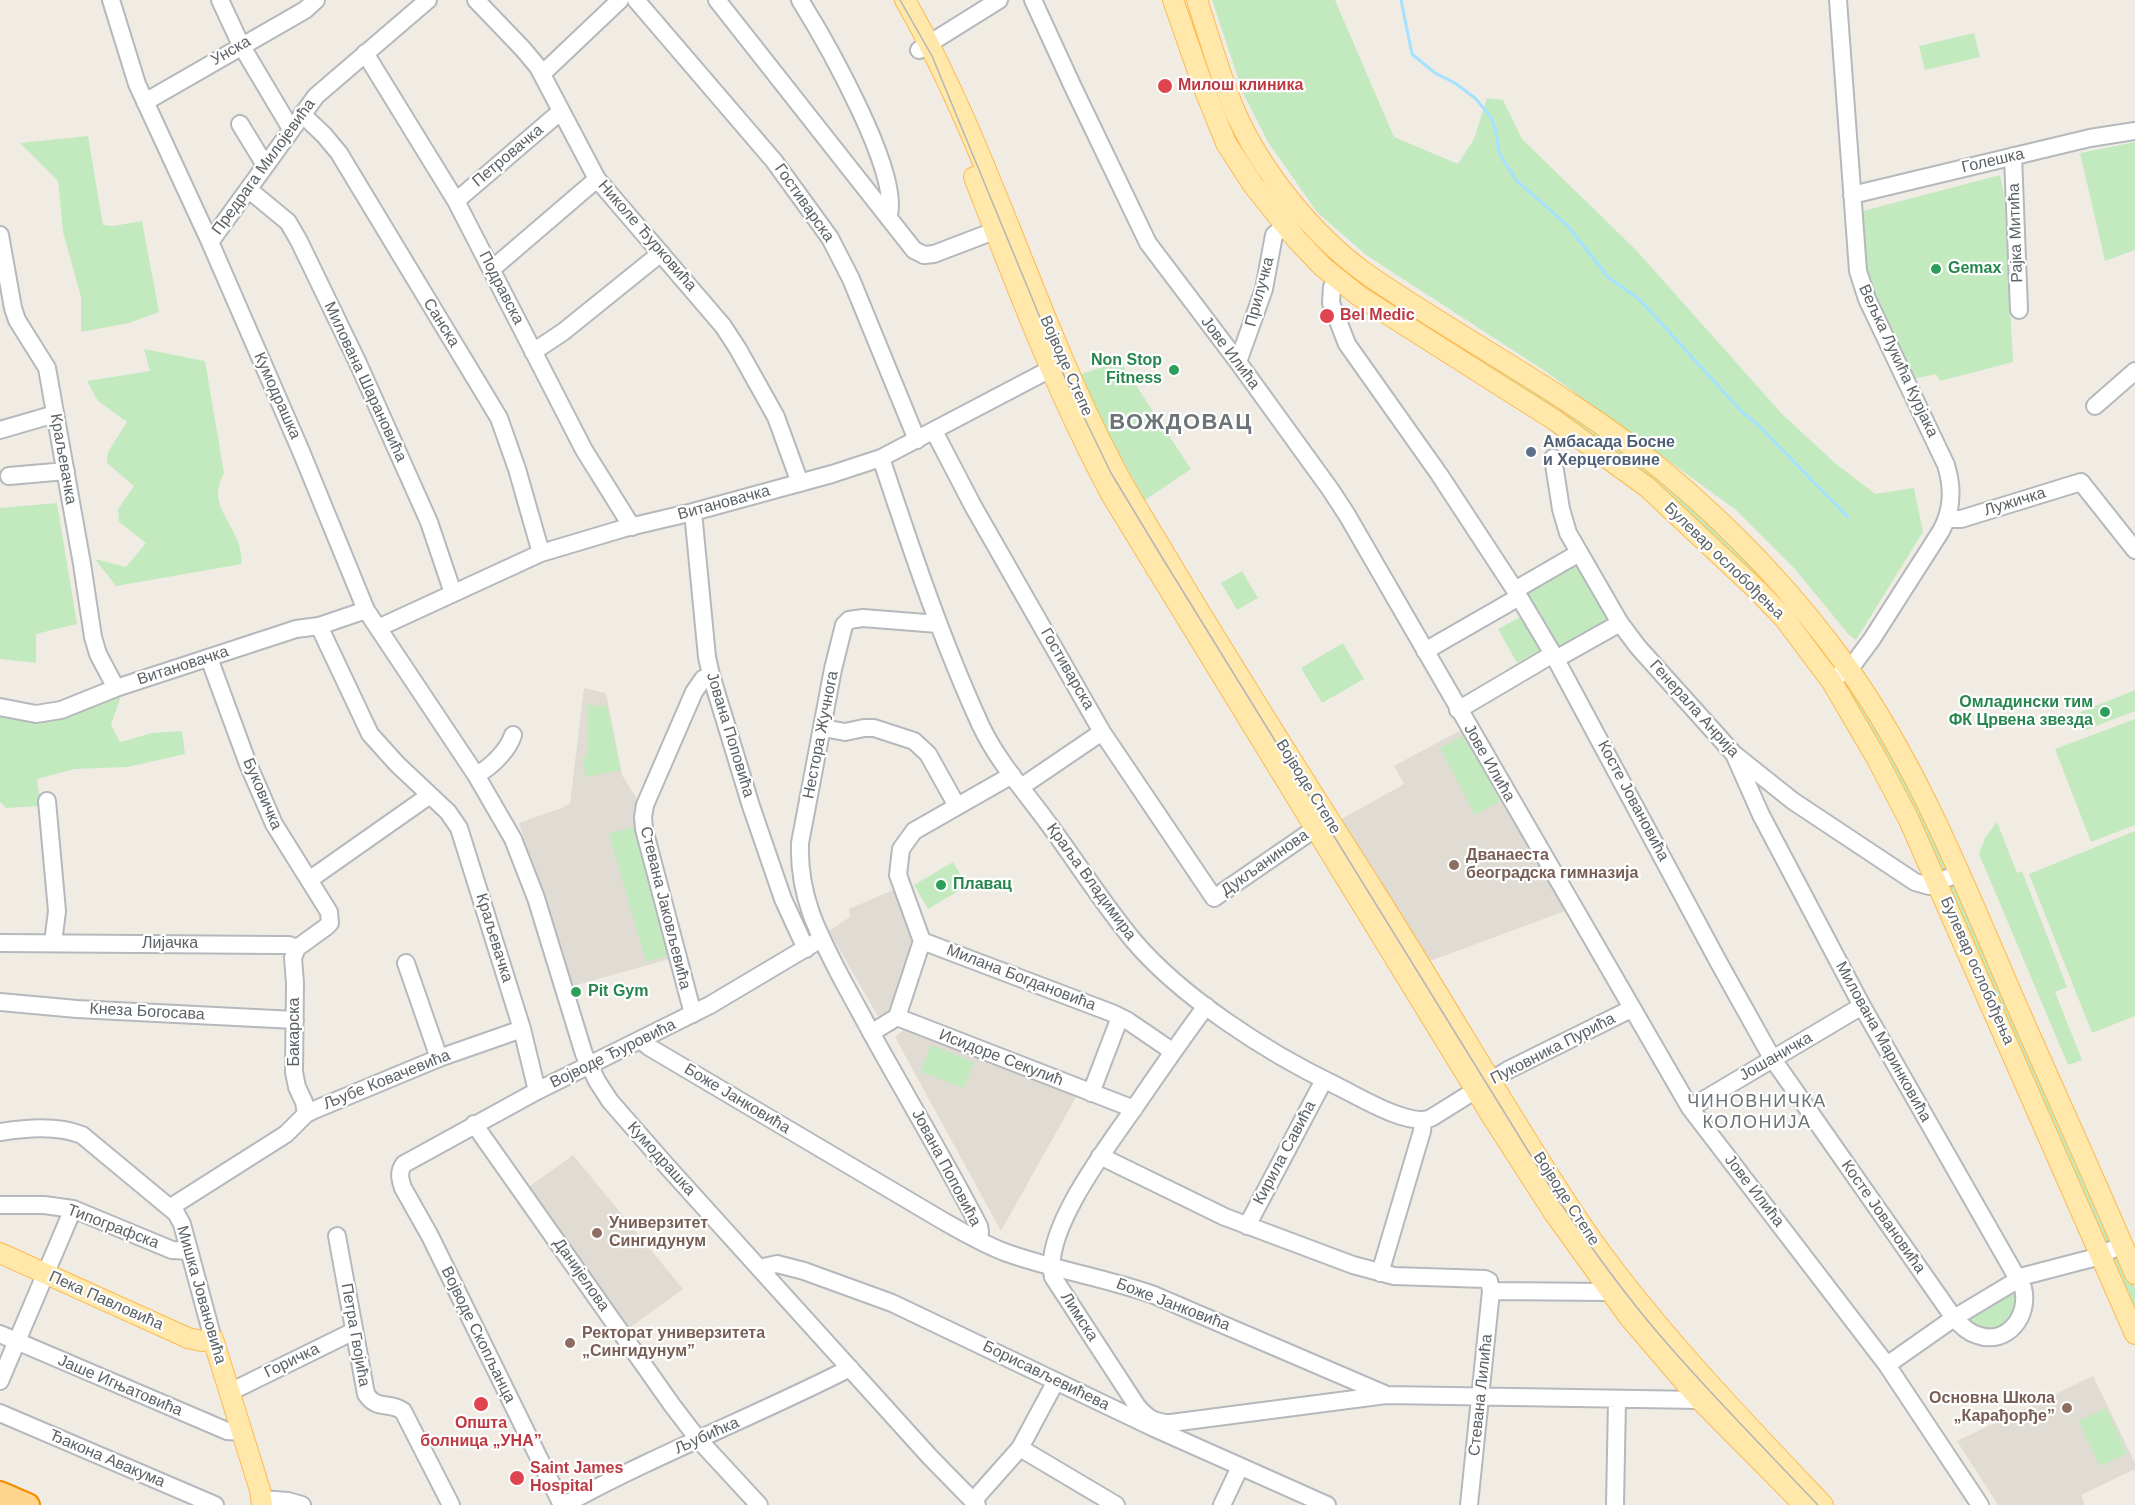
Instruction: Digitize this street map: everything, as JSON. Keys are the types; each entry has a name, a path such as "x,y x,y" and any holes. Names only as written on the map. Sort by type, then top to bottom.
{"highway":[{"path":"0,1493 28,1505"}],"main road":[{"name":"Војводе Степе","path":"892,0 924,46 984,168 1089,453 1112,496 1221,677 1483,1085 1602,1254 1649,1314 1707,1395 1823,1505"},
{"name":"Војводе Степе","path":"905,0 994,231 1057,366 1117,474 1294,765 1430,979 1483,1085 1554,1213 1610,1292 1707,1395 1804,1505"},
{"path":"1176,9 1199,5"},
{"name":"Булевар ослобођења","path":"1199,5 1223,79 1246,133 1296,207 1324,237 1351,263 1375,280 1604,427 1660,469 1727,529 1773,576 1848,668 1917,785 1959,873 2135,1274"},
{"name":"Булевар ослобођења","path":"1176,9 1210,106 1226,143 1248,179 1309,252 1336,279 1370,303 1556,420 1647,487 1756,588 1784,618 1832,681 1894,790 2003,1031 2135,1334"},
{"path":"1309,252 1324,237"},
{"path":"2003,1031 2024,1021"},
{"name":"Пека Павловића","path":"0,1253 188,1338 202,1341 213,1340"},
{"name":"Мишка Јовановића","path":"213,1340 261,1502"}],"street":[{"name":"Кумодрашка","path":"111,0 135,78 145,102 210,242 366,610 476,775 508,830 526,871 588,1065 617,1109 930,1457 975,1503"},
{"path":"220,0 241,45 291,129"},
{"name":"Унска","path":"145,102 305,10 316,0"},
{"name":"Предрага Милојевића","path":"210,242 318,93 428,0"},
{"name":"Николе Ђурковића","path":"476,0 523,49 542,74 597,179 711,311 738,349 776,417 800,483"},
{"path":"542,74 620,0"},
{"name":"Гостиварска","path":"636,0 774,161 830,238 851,279 916,440"},
{"path":"717,0 910,246 924,255 934,254 994,231"},
{"path":"800,0 852,94 875,144 890,201 888,217"},
{"path":"924,46 999,0"},
{"name":"Јове Илића","path":"1033,0 1148,243 1330,489 1690,1108 1887,1365 1980,1505"},
{"name":"Вељка Лукића Курјака","path":"1832,681 1848,668 1872,639 1948,519 1951,503 1946,465 1861,283 1858,271 1838,0"},
{"name":"Подравска","path":"365,53 456,201 584,450 632,527"},
{"name":"Петровачка","path":"456,201 560,112"},
{"name":"Санска","path":"302,114 339,153 499,418 541,553"},
{"path":"240,124 265,165"},
{"name":"Голешка","path":"1852,195 2099,136 2135,131"},
{"name":"Рајка Митића","path":"2013,156 2019,310"},
{"path":"492,269 597,179"},
{"name":"Милована Шарановића","path":"248,189 288,222 299,241 352,351 429,522 453,593"},
{"name":"Прилучка","path":"1238,363 1264,289 1274,236 1285,226"},
{"name":"Краљевачка","path":"0,235 1,253 13,308 47,368 93,638 98,654 116,688"},
{"path":"533,352 563,332 661,252"},
{"name":"Косте Јовановића","path":"1336,279 1332,287 1331,303 1347,344 1439,474 1555,657 1713,953 1772,1058 1954,1318"},
{"name":"Витановачка","path":"378,628 541,553 845,471 881,458 1057,366"},
{"path":"2095,406 2135,371"},
{"path":"0,430 56,414"},
{"name":"Гостиварска","path":"934,431 973,506 1102,732 1214,898"},
{"name":"Краља Владимира","path":"881,458 938,624 989,741 1101,900 1133,941 1154,963 1206,1006 1272,1050 1324,1080 1390,1111 1412,1119 1427,1119"},
{"name":"Генерала Анрија","path":"1553,458 1564,522 1579,553 1620,623 1638,647 1734,754 1774,787 1915,882 1926,886 1937,883"},
{"path":"9,476 66,471"},
{"name":"Лужичка","path":"1948,519 1961,519 2081,482 2135,550"},
{"name":"Јована Поповића","path":"693,512 707,657 711,675 751,806 783,899 806,949"},
{"path":"1425,651 1579,553"},
{"name":"Витановачка","path":"0,707 28,713 52,712 116,688 296,629 319,626 366,610"},
{"name":"Нестора Жучнога","path":"821,939 804,888 800,843 833,669 846,622 862,618 938,624"},
{"path":"1458,710 1620,623"},
{"name":"Краљевачка","path":"319,626 370,734 397,764 454,819 462,836 522,1029 537,1091"},
{"name":"Буковичка","path":"209,658 273,824 328,912 330,923 297,948"},
{"name":"Стевана Јаковљевића","path":"693,1014 644,829 643,816 645,805 694,692 703,679 711,675"},
{"path":"823,728 845,732 860,728 874,728 914,741 928,754 957,806"},
{"path":"871,1033 897,1017 922,941 898,875 901,849 914,831 957,806 1016,781 1102,732"},
{"path":"476,775 502,753 513,735"},
{"name":"Милована Маринковића","path":"1734,754 1755,801 1862,1006 2018,1279 2024,1294 2024,1307 2020,1319 2007,1332 1995,1337 1976,1335 1965,1329 1954,1318"},
{"path":"1755,801 1762,789 1774,787"},
{"path":"309,879 430,795"},
{"path":"47,801 57,911 53,943"},
{"name":"Дукљанинова","path":"1214,898 1316,828"},
{"path":"1937,883 1959,873"},
{"name":"Јована Поповића","path":"821,939 974,1217 980,1229 978,1240"},
{"name":"Војводе Ђуровића","path":"404,1164 537,1091 693,1014 821,939"},
{"name":"Милана Богдановића","path":"922,941 1120,1017 1172,1051"},
{"name":"Лијачка","path":"0,943 287,945 297,948"},
{"name":"Бакарска","path":"297,948 293,958 294,1072 306,1114"},
{"path":"406,963 439,1058"},
{"name":"Кнеза Богосава","path":"0,1002 77,1009 295,1020"},
{"path":"1052,1266 1057,1239 1065,1220 1100,1156 1206,1006"},
{"name":"Јошаничка","path":"1690,1108 1862,1006"},
{"name":"Пуковника Пурића","path":"1483,1085 1631,1009"},
{"name":"Исидоре Секулић","path":"897,1017 1134,1109"},
{"path":"1091,1093 1120,1017"},
{"name":"Љубе Ковачевића","path":"171,1208 286,1134 306,1114 329,1102 439,1058 522,1029"},
{"name":"Боже Јанковића","path":"641,1040 649,1047 978,1240 1007,1253 1130,1286 1154,1295 1387,1395 1617,1400 1707,1395"},
{"name":"Кирила Савића","path":"1247,1226 1324,1080"},
{"path":"1380,1273 1427,1119 1483,1085"},
{"name":"Данијелова","path":"474,1124 646,1371 698,1439 759,1505"},
{"name":"Мишка Јовановића","path":"0,1132 50,1129 66,1130 82,1135 171,1208 180,1218 213,1340"},
{"path":"1100,1156 1148,1181 1247,1226 1380,1273 1408,1277 1485,1279 1489,1281 1491,1288 1610,1292"},
{"name":"Војводе Скопљанца","path":"404,1164 400,1174 403,1188 430,1236 563,1505"},
{"name":"Типографска","path":"0,1205 44,1205 73,1209 172,1250 189,1251"},
{"path":"0,1381 73,1209"},
{"name":"Петра Гвојића","path":"337,1236 366,1394 378,1405 393,1406 403,1411 451,1505"},
{"path":"1887,1365 1954,1318 2018,1279 2101,1254 2122,1245"},
{"name":"Борисављевићева","path":"759,1268 768,1264 777,1264 854,1288 892,1303 1056,1381 1132,1410"},
{"name":"Лимска","path":"1052,1266 1053,1276 1132,1410 1177,1430 1387,1395"},
{"name":"Стевана Лилића","path":"1469,1505 1491,1288"},
{"name":"Горичка","path":"230,1392 354,1331"},
{"name":"Јаше Игњатовића","path":"0,1334 227,1431 242,1432"},
{"name":"Љубићка","path":"563,1505 850,1368"},
{"path":"975,1503 1020,1448 1056,1381"},
{"path":"1615,1505 1617,1400"},
{"name":"Ђакона Авакума","path":"0,1413 215,1505"},
{"path":"1177,1430 1240,1467 1327,1505"},
{"path":"1020,1448 1116,1505"},
{"path":"1222,1505 1240,1467"},
{"path":"261,1502 288,1501 302,1505"}],"shaded area":[{"path":"584,688 606,693 622,775 639,802 673,958 573,986 519,823 570,803"},
{"name":"Дванаеста београдска гимназија","path":"1463,729 1568,910 1427,962 1340,820 1404,784 1394,766"},
{"path":"898,888 918,939 894,1012 880,1020 829,931 850,917 849,909"},
{"path":"908,1027 1078,1093 1001,1231 895,1037"},
{"name":"Универзитет Сингидунум","path":"573,1155 683,1289 629,1328 526,1189"},
{"name":"Основна Школа „Карађорђе”","path":"2093,1376 2135,1463 2135,1469 2081,1495 2085,1505 1998,1505 1957,1441"}],"green space":[{"path":"1212,0 1335,0 1394,137 1458,164 1474,139 1487,98 1503,100 1522,139 1636,250 1782,414 1835,463 1875,494 1914,488 1923,532 1856,640 1849,635 1795,569 1736,510 1545,371 1366,255 1317,212 1268,142 1243,93"},
{"path":"1974,33 1980,57 1925,70 1919,46"},
{"path":"88,136 103,225 113,226 142,221 159,312 129,323 81,332 81,297 63,232 58,181 20,143"},
{"path":"2135,142 2135,250 2105,261 2080,153"},
{"name":"Gemax","path":"2000,175 2004,194 2013,362 1940,381 1936,374 1913,379 1868,285 1861,253 1863,211"},
{"path":"1325,250 1634,454 1752,558 1837,666 1833,668 1732,556 1335,272 1320,254"},
{"path":"144,349 205,361 224,473 219,484 219,502 239,545 242,564 116,586 95,559 126,567 146,543 119,522 118,509 134,486 107,463 108,452 127,422 98,401 87,381 150,371"},
{"path":"1120,361 1191,469 1145,500 1076,376"},
{"path":"57,503 77,624 36,634 36,663 0,659 0,508"},
{"path":"1578,561 1609,620 1558,649 1525,592"},
{"path":"1242,571 1258,598 1237,610 1221,583"},
{"path":"1522,616 1541,650 1517,663 1498,629"},
{"path":"1343,643 1364,679 1322,703 1301,668"},
{"path":"1853,690 1892,748 1948,867 1942,873 1848,694"},
{"name":"Омладински тим ФК Црвена звезда","path":"2135,690 2135,711 2083,731 2076,714"},
{"path":"121,696 111,725 120,742 152,733 182,731 185,754 128,767 74,769 37,779 41,806 6,808 0,802 0,715 34,720 62,717"},
{"path":"588,705 607,706 621,770 586,777 582,759 587,755"},
{"path":"2135,719 2135,825 2091,842 2055,749"},
{"path":"1465,735 1500,801 1475,815 1440,748"},
{"path":"1997,822 2017,873 2022,871 2067,987 2055,992 2082,1060 2068,1065 1979,854 1985,838"},
{"path":"633,827 670,955 646,962 609,834"},
{"path":"2135,831 2135,1016 2092,1033 2029,874"},
{"name":"Плавац","path":"953,862 967,886 928,909 914,885"},
{"path":"1954,882 2112,1240 2106,1245 1946,887"},
{"path":"931,1045 974,1062 964,1088 921,1072"},
{"path":"2122,1257 2135,1288 2135,1324 2110,1259"},
{"path":"2016,1287 2016,1318 1989,1334 1962,1318"},
{"path":"2106,1408 2127,1453 2100,1466 2078,1421"}],"waterway":[{"path":"1401,0 1412,54 1435,73 1455,83 1475,98 1491,117 1496,131 1499,153 1516,180 1567,225 1609,278 1639,299 1743,413 1755,422 1848,517"}],"tram line":[{"path":"900,0 932,56 1065,378 1111,473 1163,559 1559,1201 1619,1285 1658,1333 1818,1505"}],"place":[{"name":"Милош клиника","path":"1165,86"},
{"name":"Gemax","path":"1936,269"},
{"name":"Bel Medic","path":"1327,316"},
{"name":"Non Stop Fitness","path":"1174,370"},
{"name":"Амбасада Босне и Херцеговине","path":"1531,452"},
{"name":"Омладински тим ФК Црвена звезда","path":"2105,712"},
{"name":"Дванаеста београдска гимназија","path":"1454,865"},
{"name":"Плавац","path":"941,885"},
{"name":"Pit Gym","path":"576,992"},
{"name":"Универзитет Сингидунум","path":"597,1233"},
{"name":"Ректорат универзитета „Сингидунум”","path":"570,1343"},
{"name":"Општа болница „УНА”","path":"481,1404"},
{"name":"Основна Школа „Карађорђе”","path":"2067,1408"},
{"name":"Saint James Hospital","path":"517,1478"}],"district":[{"name":"ВОЖДОВАЦ","path":"1181,423"},
{"name":"ЧИНОВНИЧКА КОЛОНИЈА","path":"1757,1112"}]}
